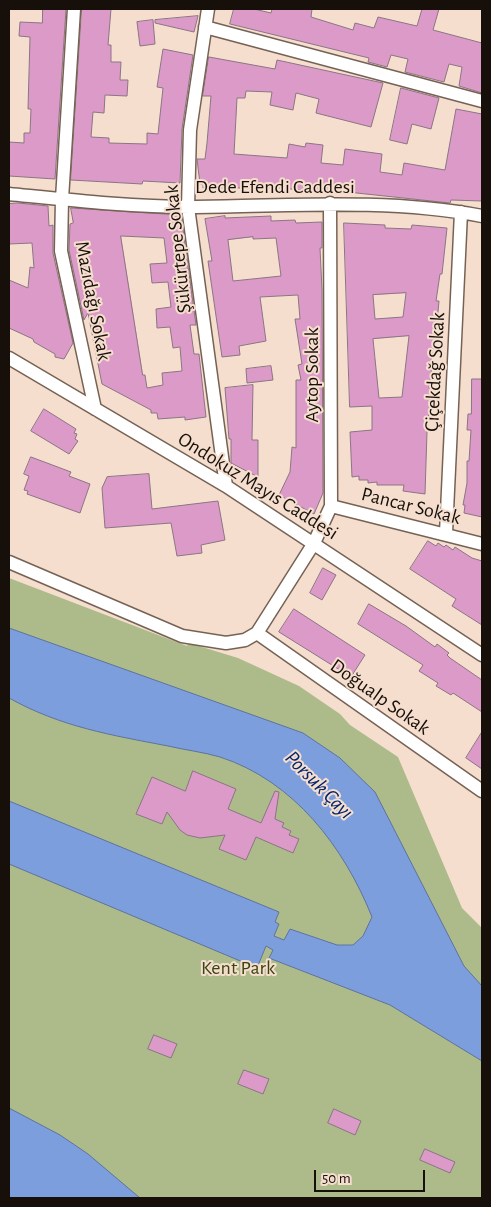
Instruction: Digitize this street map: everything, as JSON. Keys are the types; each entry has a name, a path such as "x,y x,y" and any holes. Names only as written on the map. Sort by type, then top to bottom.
{"street":[{"name":"Mazıdağı Sokak","path":"74,9 62,199 61,251 95,408"},
{"name":"Şükürtepe Sokak","path":"208,9 190,130 188,207 226,486"},
{"path":"205,27 482,101"},
{"name":"Dede Efendi Caddesi","path":"9,194 188,207 330,203 461,212 482,216"},
{"name":"Aytop Sokak","path":"314,543 331,506 330,203"},
{"name":"Çiçekdağ Sokak","path":"446,533 461,212"},
{"name":"Ondokuz Mayıs Caddesi","path":"9,358 226,486 482,655"},
{"name":"Pancar Sokak","path":"331,506 446,533 482,544"},
{"path":"9,562 182,636 226,643 245,640 256,633 314,543"},
{"name":"Doğualp Sokak","path":"256,633 482,791"}],"green space":[{"name":"Kent Park","path":"9,578 187,646 189,643 238,658 299,686 340,714 350,725 398,757 462,908 482,928 482,1198 9,1198"}],"water":[{"name":"Porsuk Çayı","path":"9,628 303,733 340,758 375,792 464,966 482,986 482,1061 390,1005 269,958 273,950 266,946 257,968 9,864 9,801 279,912 275,922 279,924 274,936 284,940 290,929 337,945 353,945 363,936 372,917 347,866 331,842 293,800 271,782 247,768 220,757 87,729 48,716 9,698"},
{"path":"9,1108 60,1135 88,1154 140,1198 9,1198"}],"building":[{"path":"43,9 66,9 55,179 9,176 9,142 24,143 24,133 30,133 31,109 28,109 30,37 19,36 20,22 42,23"},
{"path":"82,9 111,9 108,45 111,45 111,62 121,62 120,80 128,80 127,96 105,95 104,113 93,112 91,137 109,138 109,143 147,144 147,133 158,134 163,88 157,87 163,49 193,55 182,129 180,183 143,181 142,184 71,180"},
{"path":"234,9 254,9 271,13 272,9 312,9 311,17 353,30 355,23 374,28 378,17 417,26 422,9 439,9 433,30 482,43 482,93 459,86 462,67 449,64 444,82 405,72 408,59 391,55 387,67 368,62 369,58 230,24"},
{"path":"198,16 194,32 155,23 155,20"},
{"path":"153,20 155,44 140,46 137,22"},
{"path":"209,57 275,69 277,60 383,83 371,127 316,113 319,99 296,93 293,110 270,105 272,92 246,91 245,98 237,98 234,154 287,158 289,144 305,147 306,143 323,145 321,163 343,165 345,149 382,154 380,172 402,175 404,163 445,170 456,109 482,114 482,201 451,200 450,203 338,191 337,193 279,188 203,188 203,184 200,184 197,159 205,159 207,143 211,96 203,96"},
{"path":"401,88 439,98 431,129 412,124 407,144 390,140"},
{"path":"9,204 48,206 49,226 53,225 53,253 73,343 64,359 55,357 55,354 34,342 33,339 9,328 9,280 28,288 30,267 34,268 32,243 9,244"},
{"path":"71,208 181,215 196,325 190,325 194,354 199,354 206,417 185,420 185,417 158,419 157,413 151,413 151,410 102,384 88,313 84,320 69,250 70,224 73,223","holes":["121,236 164,238 167,263 150,264 152,283 168,282 171,307 156,309 157,328 170,327 173,348 180,347 182,371 162,373 163,385 147,388 145,375 143,375"]},
{"path":"225,216 225,218 271,216 271,221 295,220 296,223 322,222 322,248 320,248 323,493 314,514 279,495 290,472 292,447 296,448 296,380 301,380 298,365 302,364 295,319 300,319 298,295 260,297 266,341 239,346 240,355 222,357 208,261 212,261 205,219","holes":["253,237 253,239 276,238 281,276 233,281 228,240"]},
{"path":"344,223 385,225 385,228 411,229 412,225 447,228 442,274 440,274 436,301 439,301 430,367 432,367 429,388 431,389 427,432 425,494 403,491 404,485 377,485 377,482 368,483 368,480 359,480 359,476 352,477 350,432 372,430 372,406 350,407","holes":["406,293 403,317 375,319 373,295","409,336 402,397 379,398 373,339"]},
{"path":"271,366 273,380 247,383 246,369"},
{"path":"472,379 482,379 482,517 464,513 465,505 463,505 467,483 467,461 469,461 471,430 467,430 468,414 471,414"},
{"path":"253,385 252,440 258,440 258,477 231,463 231,439 229,439 225,388"},
{"path":"44,409 76,429 74,433 77,434 75,439 78,441 69,454 31,431"},
{"path":"31,457 71,472 69,476 90,484 80,513 27,494 28,491 24,490 29,476 24,474"},
{"path":"149,474 152,509 218,501 225,540 201,545 202,553 177,556 171,523 105,528 102,488 107,477"},
{"path":"428,541 436,546 438,543 444,547 446,545 453,550 455,547 472,558 482,561 482,625 452,606 456,599 410,569"},
{"path":"323,568 336,575 322,600 310,593"},
{"path":"369,604 406,626 435,647 437,644 449,653 447,655 450,658 482,680 482,712 453,693 451,695 436,686 438,683 419,671 423,665 358,624"},
{"path":"294,609 365,655 351,677 279,632"},
{"path":"482,732 482,769 466,758"},
{"path":"193,771 236,789 228,809 261,823 275,791 279,792 275,819 284,823 282,827 291,831 289,835 299,839 293,853 256,837 246,860 219,849 225,835 200,838 187,835 180,830 167,812 162,824 136,814 152,777 185,791"},
{"path":"154,1035 177,1044 171,1058 148,1049"},
{"path":"244,1070 269,1079 263,1094 238,1084"},
{"path":"334,1109 361,1121 355,1135 328,1123"},
{"path":"425,1149 455,1162 450,1173 420,1160"}]}
